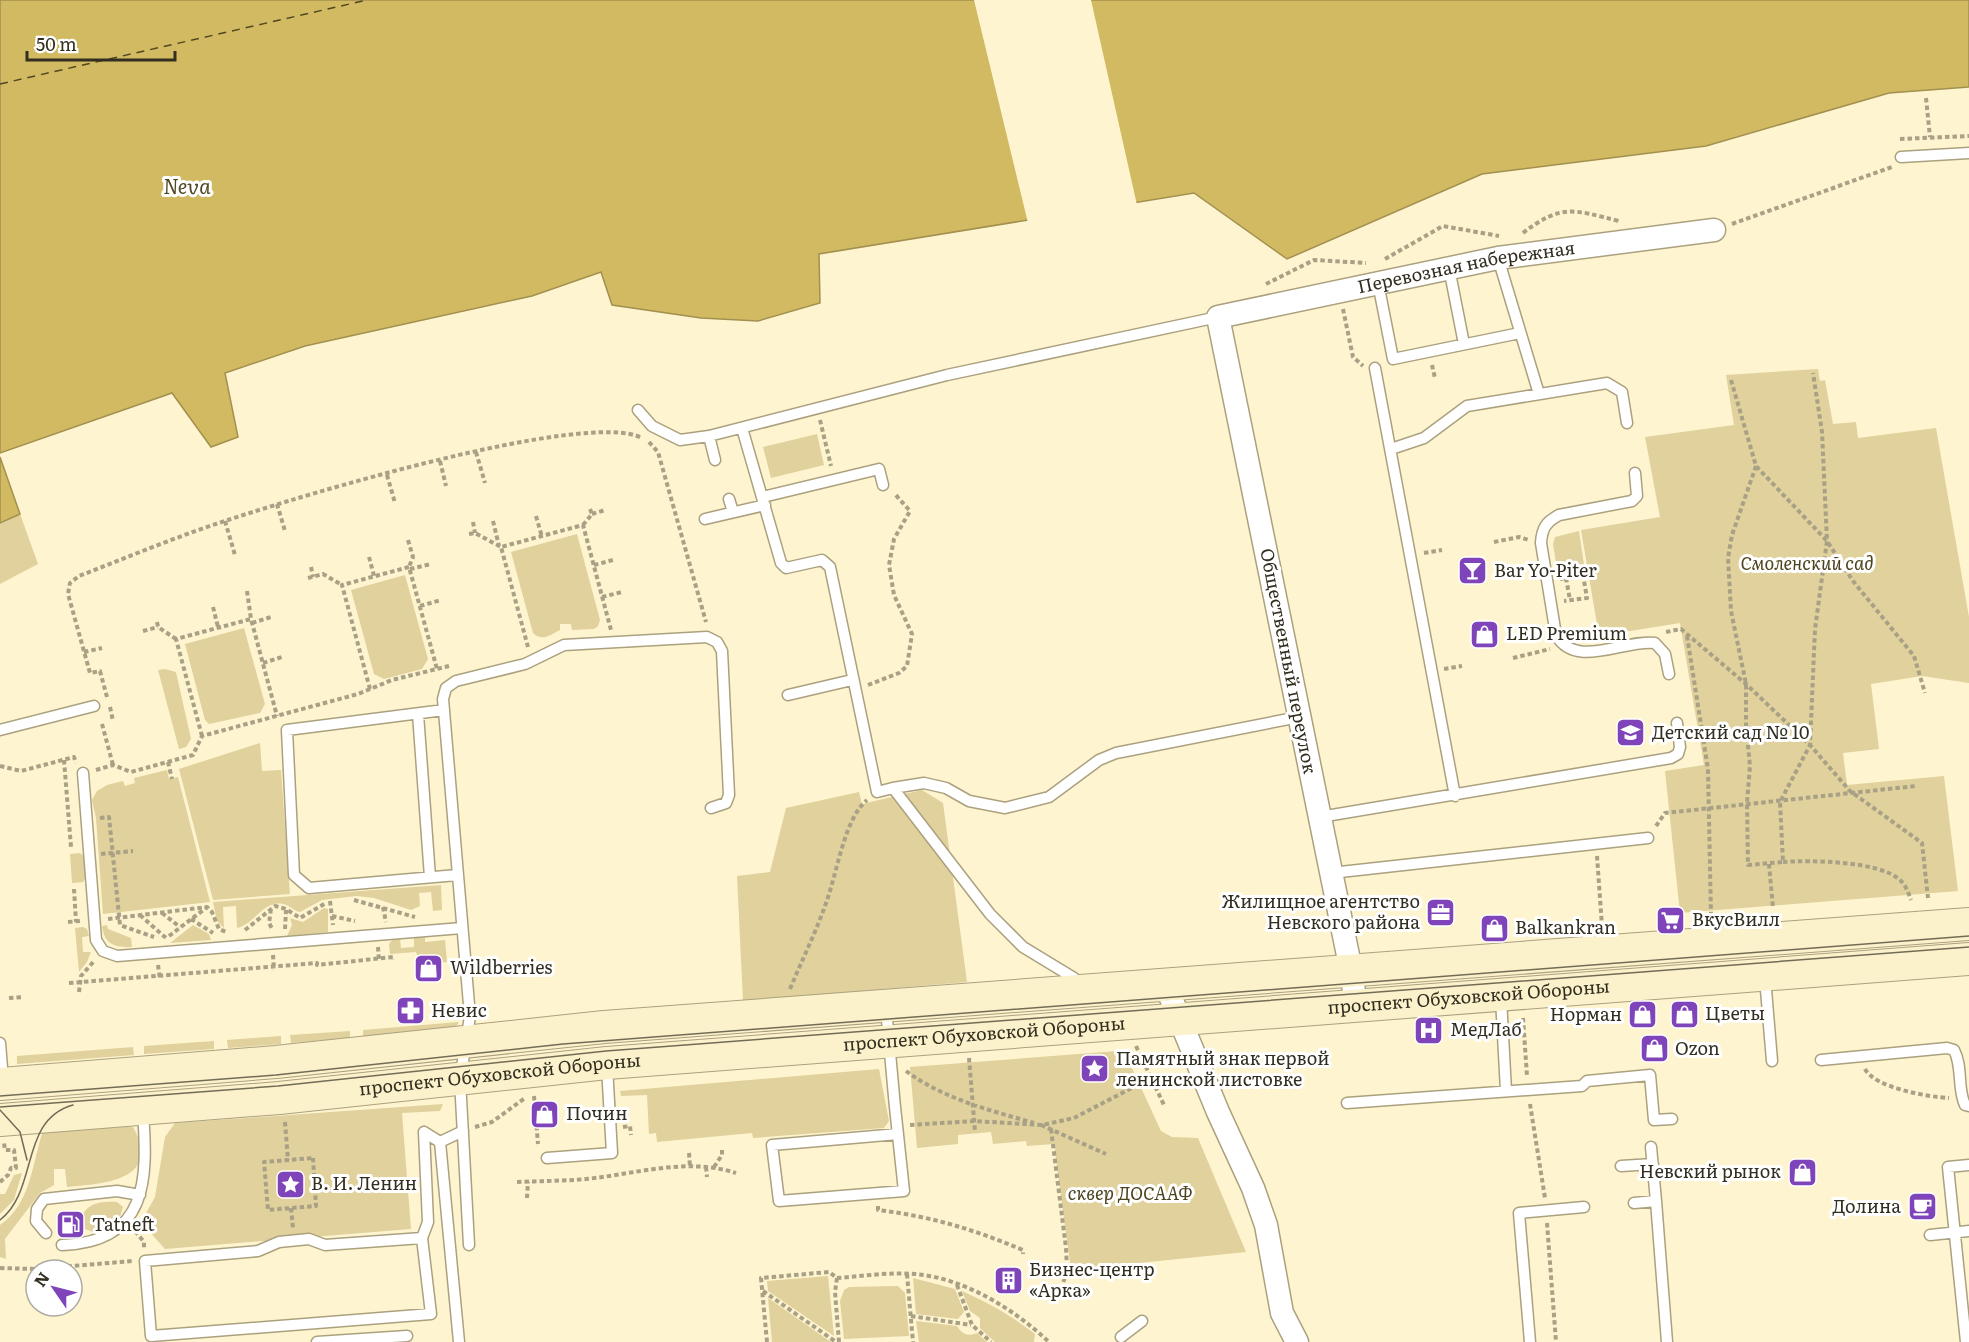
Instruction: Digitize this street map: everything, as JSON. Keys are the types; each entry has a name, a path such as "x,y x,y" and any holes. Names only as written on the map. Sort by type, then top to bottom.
{"main road":[{"name":"проспект Обуховской Обороны","path":"2,1084 276,1062 604,1028 1969,924"},
{"name":"проспект Обуховской Обороны","path":"0,1120 460,1080 607,1063 889,1051 1178,1020 1356,1006 1512,1004 1765,975 1969,959"}],"street":[{"name":"Перевозная набережная","path":"1218,317 1339,291 1377,269 1449,267 1501,248 1714,230"},
{"name":"Общественный переулок","path":"1218,317 1351,970 1356,1006"},
{"path":"1166,986 1178,1020 1253,1188 1266,1225 1267,1262 1282,1313 1297,1342"}],"lane":[{"path":"1901,157 1969,153"},
{"path":"1501,248 1520,333 1539,394"},
{"path":"1449,267 1464,344"},
{"path":"1377,269 1393,359 1520,333"},
{"path":"638,410 651,426 680,440 709,436 947,375 1218,317"},
{"path":"1375,368 1455,796"},
{"path":"1391,449 1424,438 1467,406 1607,383 1622,392 1627,423"},
{"path":"742,428 781,563 786,568 822,560 830,567 877,792 924,783 946,788 969,801 1005,808 1049,797 1099,760 1116,753 1299,717"},
{"path":"709,436 714,460"},
{"path":"705,519 834,479 879,469 883,485"},
{"path":"1635,473 1636,496 1632,501 1559,515 1548,521 1542,531 1540,543 1556,635 1561,644 1580,653 1655,643 1665,654 1669,674"},
{"path":"729,499 733,512"},
{"path":"469,1245 460,1080 470,1016 443,699 446,688 456,681 525,664 564,645 708,637 717,642 722,651 729,795 726,803 711,808"},
{"path":"788,695 852,680"},
{"path":"0,730 94,706"},
{"path":"444,710 287,730 294,875 309,888 458,875"},
{"path":"418,714 430,878"},
{"path":"1320,817 1671,758 1678,754 1680,747 1677,723"},
{"path":"84,773 96,940 103,951 117,956 462,928"},
{"path":"893,788 990,915 1023,947 1074,978 1076,993"},
{"path":"1331,873 1648,838"},
{"path":"1765,975 1772,1061"},
{"path":"1506,1091 1512,1004"},
{"path":"885,1006 889,1051 898,1130 904,1191 779,1201 772,1145 898,1130"},
{"path":"0,1043 2,1084"},
{"path":"1821,1060 1947,1048 1954,1050 1958,1057 1965,1102"},
{"path":"607,1063 612,1153"},
{"path":"1347,1103 1582,1086 1587,1081 1650,1076 1654,1119 1672,1119"},
{"path":"62,1245 84,1244 103,1239 128,1221 140,1195 146,1164 143,1108"},
{"path":"440,1142 463,1131"},
{"path":"422,1238 325,1245 309,1239 279,1242 258,1251 145,1261 152,1336 431,1314 422,1238 428,1222 424,1132 440,1142"},
{"path":"440,1142 459,1342"},
{"path":"1651,1147 1667,1342"},
{"path":"547,1158 612,1153 620,1157 621,1161"},
{"path":"1621,1166 1653,1164"},
{"path":"1966,1342 1948,1167 1969,1165"},
{"path":"46,1233 36,1221 37,1209 44,1198 117,1191 140,1195"},
{"path":"1634,1203 1656,1201"},
{"path":"1530,1342 1519,1213 1584,1207"},
{"path":"1930,1235 1969,1231"},
{"path":"1121,1337 1142,1321"},
{"path":"317,1342 407,1336"}],"path":[{"path":"1926,98 1930,137"},
{"path":"1900,139 1969,136"},
{"path":"1714,230 1893,167 1901,157"},
{"path":"1514,238 1557,212 1579,212 1622,221"},
{"path":"1258,288 1314,260 1377,269 1443,226 1501,248"},
{"path":"1339,291 1353,357 1364,367 1368,392 1378,391"},
{"path":"1784,862 1780,802 1810,745 1815,629 1827,541 1822,432 1812,373"},
{"path":"1731,380 1756,466 1827,541 1853,581 1914,656 1926,693"},
{"path":"817,408 834,479"},
{"path":"113,721 100,670 90,673 69,594 70,583 79,576 225,520 277,504 440,460 557,435 627,434 650,443 658,452 707,624 708,637"},
{"path":"476,452 485,483"},
{"path":"440,460 446,486"},
{"path":"1756,466 1732,535 1728,558 1731,611 1746,684 1750,766 1747,803 1749,865 1815,860 1858,865 1898,878 1906,886 1911,900"},
{"path":"387,475 395,503"},
{"path":"855,693 867,685 899,673 907,666 910,650 912,634 894,595 889,565 894,540 910,511 899,496 883,485"},
{"path":"277,504 285,531"},
{"path":"472,522 475,532 500,547 583,525 591,512 605,510"},
{"path":"536,516 542,537"},
{"path":"225,520 235,555"},
{"path":"493,521 529,648"},
{"path":"583,525 611,630"},
{"path":"470,534 475,532"},
{"path":"1494,542 1519,537 1540,543"},
{"path":"408,540 413,557 410,568 437,669"},
{"path":"369,557 374,576"},
{"path":"594,565 613,560"},
{"path":"342,585 431,564"},
{"path":"311,567 311,578 323,574 342,585 370,689"},
{"path":"1547,581 1583,575 1585,586 1587,598 1551,604"},
{"path":"1566,578 1570,600"},
{"path":"247,591 251,621 277,716"},
{"path":"602,597 622,592"},
{"path":"420,606 441,600"},
{"path":"213,607 218,627"},
{"path":"176,639 218,627 271,617"},
{"path":"0,766 21,771 74,757 77,767 84,773 113,765 131,772 193,755 202,736 176,639 157,625 143,631"},
{"path":"1655,643 1664,632 1681,629 1746,684 1810,745 1850,791 1922,843 1928,898"},
{"path":"601,631 623,630"},
{"path":"1687,634 1708,769 1711,807 1712,916"},
{"path":"517,651 539,643"},
{"path":"1513,658 1541,653 1561,644"},
{"path":"84,652 102,648"},
{"path":"262,663 282,657"},
{"path":"202,736 370,689 392,680 460,664"},
{"path":"102,724 113,765"},
{"path":"64,760 71,847"},
{"path":"168,762 172,779"},
{"path":"1648,838 1665,813 1747,803 1780,802 1850,791 1916,786"},
{"path":"789,993 825,906 859,806 877,792"},
{"path":"96,818 109,817 120,926 160,940 166,938 207,907"},
{"path":"1596,844 1603,927"},
{"path":"99,854 133,851"},
{"path":"1769,864 1773,908"},
{"path":"74,889 76,922"},
{"path":"343,899 391,909"},
{"path":"238,932 249,929 275,906 286,909 300,918 316,906 336,900"},
{"path":"95,920 207,907"},
{"path":"207,907 212,912 219,928 231,932"},
{"path":"383,908 386,920"},
{"path":"271,909 271,928 280,932 287,926 286,909"},
{"path":"162,912 180,927"},
{"path":"140,915 166,938"},
{"path":"191,919 213,933 215,948"},
{"path":"79,992 78,982 103,951"},
{"path":"69,983 317,965 393,957 393,960"},
{"path":"9,998 24,997"},
{"path":"1512,1004 1528,1089 1546,1211 1556,1342"},
{"path":"889,1051 928,1087 972,1105 1042,1125 1106,1154"},
{"path":"968,1055 975,1132"},
{"path":"1140,1055 1164,1105"},
{"path":"1864,1056 1865,1071 1869,1076 1901,1089 1965,1102"},
{"path":"898,1130 974,1122 1042,1125 1074,1118 1151,1078"},
{"path":"463,1131 492,1122 533,1092 538,1144"},
{"path":"284,1111 288,1160"},
{"path":"1051,1129 1066,1248 1067,1268 1063,1284"},
{"path":"0,1182 8,1175 11,1168 16,1168 14,1150 7,1150"},
{"path":"714,1167 722,1155 722,1150"},
{"path":"689,1153 690,1167"},
{"path":"313,1158 316,1206 268,1210 264,1162 288,1160 313,1158"},
{"path":"706,1167 707,1177"},
{"path":"517,1182 588,1179 659,1168 714,1167 736,1173"},
{"path":"527,1198 528,1182"},
{"path":"876,1193 878,1210 928,1216 972,1229 1023,1250 1023,1254"},
{"path":"0,1268 35,1269 123,1260 145,1261 144,1242 128,1221"},
{"path":"767,1342 761,1278 828,1272 837,1278 917,1274 957,1285 994,1301 1021,1318 1049,1342"},
{"path":"907,1274 914,1342"},
{"path":"837,1278 835,1292 838,1342"},
{"path":"957,1285 972,1325 991,1342"},
{"path":"762,1290 838,1342"},
{"path":"911,1316 972,1325"}],"green space":[{"name":"Смоленский сад","path":"1818,369 1820,381 1825,380 1833,424 1856,422 1858,438 1936,428 1969,617 1969,683 1922,676 1871,684 1879,749 1843,753 1847,785 1944,776 1958,891 1680,913 1665,771 1704,765 1680,623 1599,636 1581,530 1660,517 1645,437 1734,425 1726,375"},
{"path":"817,434 824,465 771,478 763,447"},
{"path":"20,514 38,564 0,584 0,523"},
{"path":"1579,531 1585,571 1558,576 1553,544 1555,537"},
{"path":"577,534 600,620 598,626 594,629 572,630 571,624 560,624 560,630 546,637 536,636 533,633 511,552"},
{"path":"405,575 428,659 422,669 384,679 374,674 351,590"},
{"path":"244,628 265,704 260,713 209,724 205,720 185,644"},
{"path":"158,670 176,672 191,739 186,747 179,749"},
{"path":"260,743 262,771 281,770 290,894 213,900 179,769"},
{"path":"167,770 169,779 178,777 210,902 103,914 96,818 92,800 97,791 107,785 123,781 125,786 135,783 134,778"},
{"path":"922,790 943,803 967,982 743,1001 737,876 770,872 786,808 859,792 862,804"},
{"path":"80,853 85,857 86,878 83,882 72,883 70,854"},
{"path":"441,885 442,910 433,911 431,892 419,893 420,906 411,910 374,898 356,896 322,900 300,912 285,905 276,904 264,909 249,922 237,928 236,906 223,907 224,928 217,921 213,902"},
{"path":"324,908 328,909 328,932 287,936 292,925 290,918 303,922"},
{"path":"107,925 108,929 131,938 132,947 111,944 103,932 102,926"},
{"path":"193,925 209,934 211,940 170,943"},
{"path":"75,928 87,929 89,936 82,937 83,952 91,952 79,972"},
{"path":"425,937 425,942 445,940 447,962 436,963 435,958 417,955 416,952 390,954 389,944 393,939 400,938 401,948 414,947 414,938"},
{"path":"459,1022 454,1030 363,1038 363,1030"},
{"path":"350,1031 350,1038 291,1043 290,1035"},
{"path":"281,1036 281,1044 228,1048 227,1040"},
{"path":"214,1041 214,1049 144,1054 144,1046"},
{"path":"133,1047 134,1055 17,1064 17,1056"},
{"name":"сквер ДОСААФ","path":"1118,1051 1131,1066 1161,1131 1172,1137 1198,1138 1246,1252 1071,1270 1054,1144 1027,1146 1026,1141 993,1144 991,1132 958,1135 958,1144 917,1148 910,1067"},
{"path":"879,1069 889,1121 884,1128 753,1138 752,1133 657,1142 656,1133 649,1134 647,1095 621,1096 620,1091"},
{"path":"443,1104 440,1111 402,1113 411,1229 165,1249 141,1222 155,1197 165,1137 175,1123"},
{"path":"133,1127 140,1145 140,1159 135,1169 111,1181 67,1187 65,1169 54,1169 54,1185 40,1193 5,1239 6,1259 0,1257 0,1225 18,1206 24,1194 43,1131"},
{"path":"22,1173 14,1200 0,1214 0,1194 5,1194 14,1175"},
{"path":"101,1202 117,1202 123,1207 120,1217 96,1233 85,1229 82,1216 88,1208"},
{"path":"828,1276 834,1336 768,1291 767,1281"},
{"path":"913,1278 955,1289 964,1312 958,1319 916,1314"},
{"path":"898,1286 905,1293 909,1336 844,1339 840,1301 844,1290 849,1287"},
{"path":"962,1291 1000,1310 1026,1327 1035,1334 1034,1342 995,1342 980,1328 980,1318 970,1311"},
{"path":"768,1298 831,1342 772,1342"},
{"path":"916,1321 957,1326 966,1334 977,1333 987,1342 919,1342"}],"water":[{"name":"Neva","path":"0,0 1969,0 1969,87 1889,93 1706,146 1482,174 1287,259 1194,193 819,254 820,303 758,321 701,318 612,305 601,272 532,296 305,346 225,373 238,437 211,447 172,393 0,453"},
{"path":"0,457 20,514 0,523"}],"pier":[{"path":"974,0 1091,0 1137,205 1028,223"}],"ferry route":[{"path":"0,84 367,0"}],"tram line":[{"path":"0,1096 276,1075 563,1044 1969,936"},
{"path":"0,1107 278,1086 606,1051 1969,947"},
{"path":"0,1220 12,1207 20,1191 36,1140 44,1125 56,1113 73,1105"},
{"path":"0,1110 20,1132 27,1160"}],"place":[{"name":"Bar Yo-Piter","path":"1473,571"},
{"name":"LED Premium","path":"1485,634"},
{"name":"Детский сад № 10","path":"1631,733"},
{"name":"Жилищное агентство Невского района","path":"1441,912"},
{"name":"ВкусВилл","path":"1671,920"},
{"name":"Balkankran","path":"1494,928"},
{"name":"Wildberries","path":"429,968"},
{"name":"Невис","path":"410,1011"},
{"name":"Цветы","path":"1684,1014"},
{"name":"Норман","path":"1643,1015"},
{"name":"МедЛаб","path":"1429,1030"},
{"name":"Ozon","path":"1654,1049"},
{"name":"Памятный знак первой ленинской листовке","path":"1095,1069"},
{"name":"Почин","path":"545,1114"},
{"name":"Невский рынок","path":"1802,1172"},
{"name":"В. И. Ленин","path":"290,1184"},
{"name":"Долина","path":"1922,1207"},
{"name":"Tatneft","path":"71,1225"},
{"name":"Бизнес-центр «Арка»","path":"1008,1280"}]}
